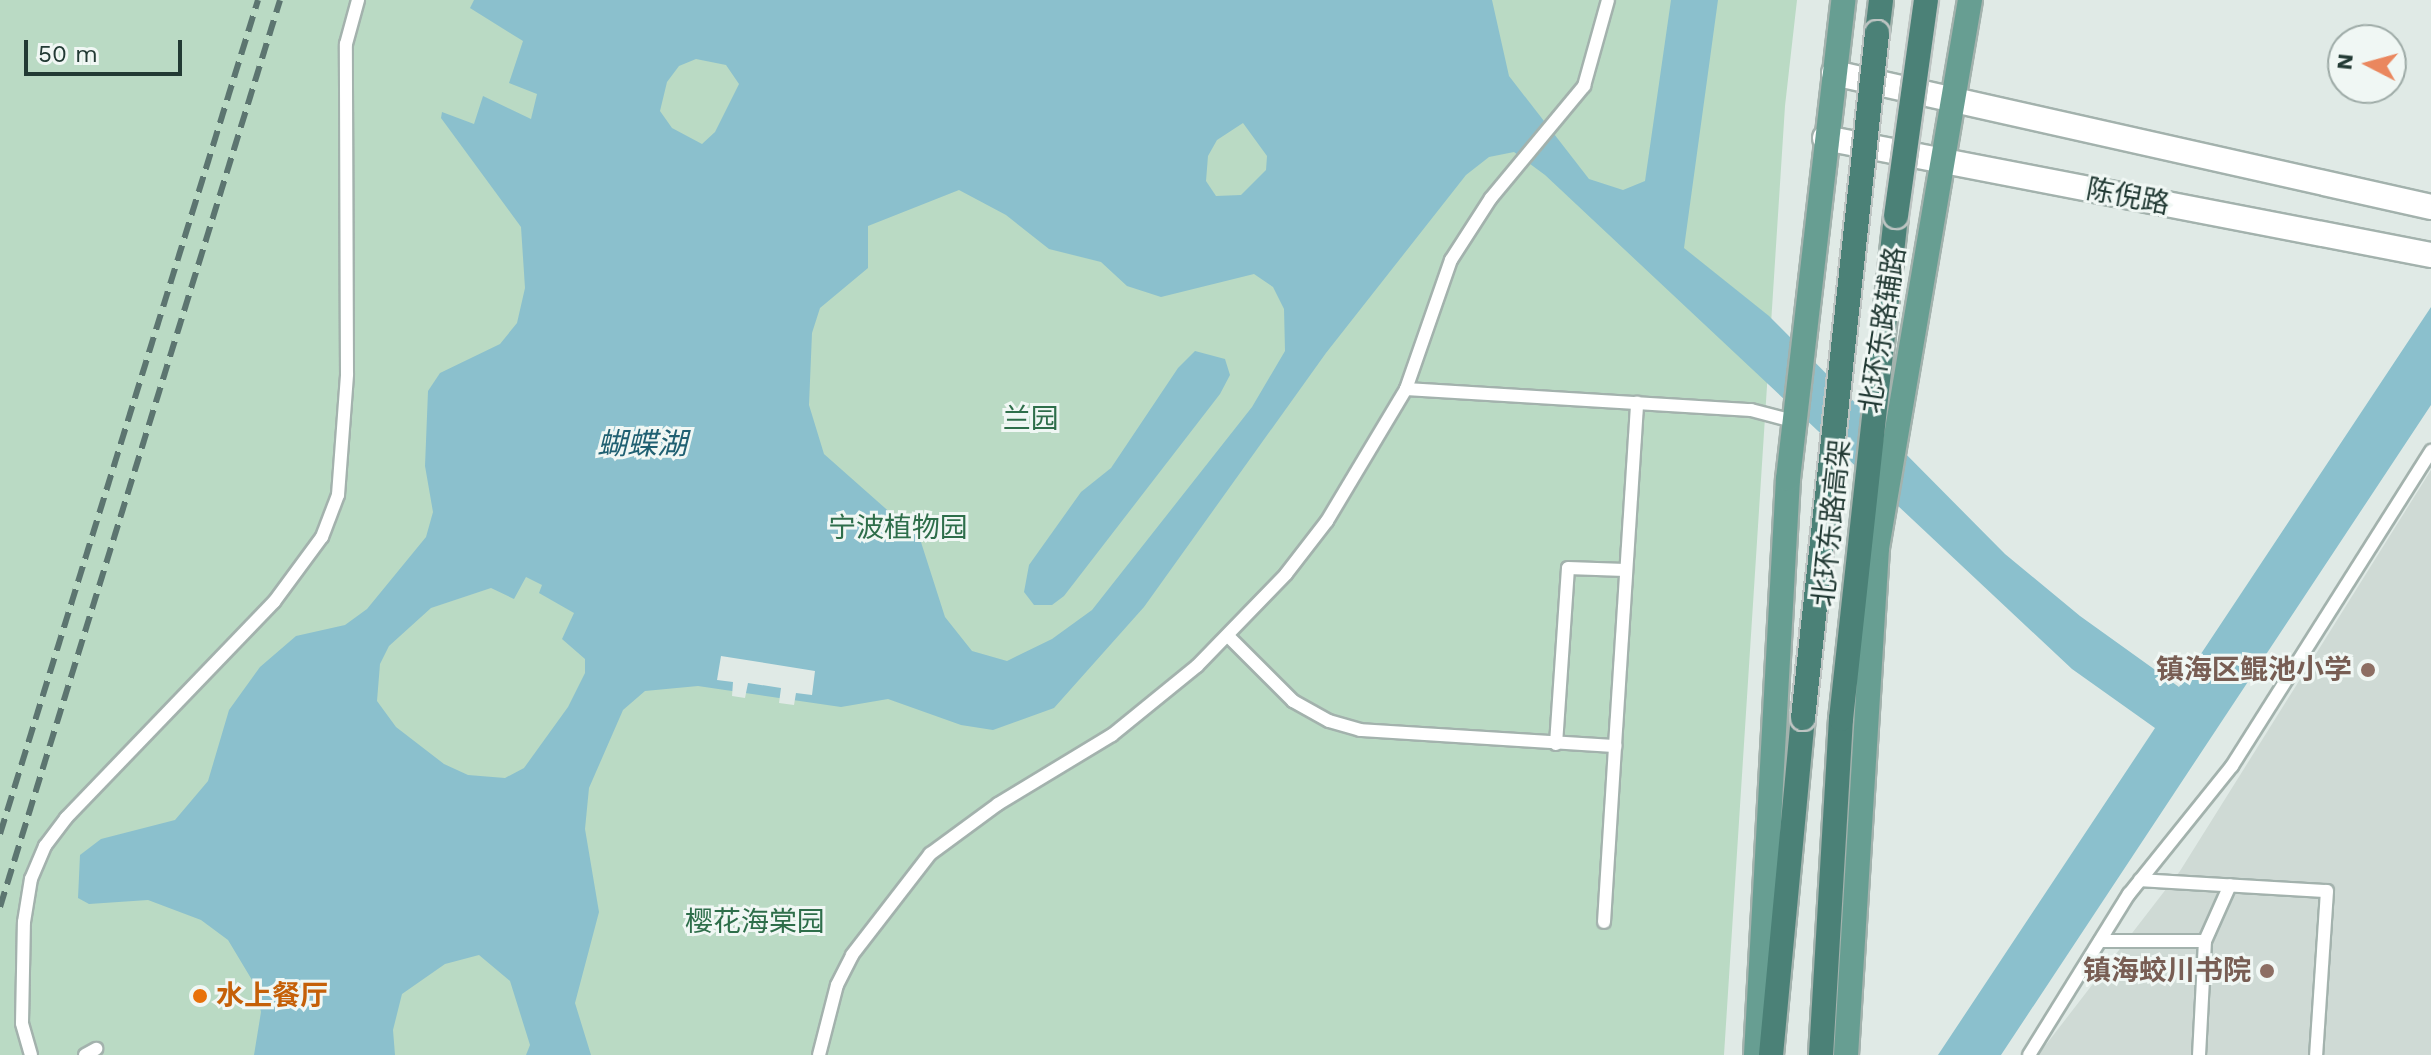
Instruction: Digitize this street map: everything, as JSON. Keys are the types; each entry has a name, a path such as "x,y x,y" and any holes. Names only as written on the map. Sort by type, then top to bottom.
{"highway":[{"name":"北环东路高架","path":"1786,1055 1803,718 1881,0"},
{"name":"北环东路高架","path":"1821,1055 1841,719 1896,216 1926,0"},
{"path":"1771,1055 1803,718"},
{"path":"1833,1055 1841,719"}],"main road":[{"path":"1756,1055 1788,479 1801,333 1843,0"},
{"name":"北环东路辅路","path":"1846,1055 1877,548 1970,0"}],"street":[{"name":"陈倪路","path":"1834,73 2431,207"},
{"name":"陈倪路","path":"1825,138 2423,254"}],"lane":[{"path":"31,1055 22,1023 24,922 31,879 45,846 66,818 274,602 322,537 338,495 347,374 346,44 358,0"},
{"path":"819,1055 837,985 852,955 930,854 998,804 1112,735 1229,637 1327,521 1406,389 1451,260 1491,198 1584,86 1599,47 1608,0"},
{"path":"1406,389 1751,410 1793,421"},
{"path":"1604,922 1637,403"},
{"path":"2029,1055 2140,880 2232,766 2431,451"},
{"path":"1556,744 1568,568 1625,570"},
{"path":"1229,637 1293,701 1329,721 1360,730 1615,746"},
{"path":"2140,880 2327,891 2316,1055"},
{"path":"2199,1055 2205,941 2230,885"},
{"path":"2100,941 2205,941"}],"shaded area":[{"path":"2431,470 2431,1055 2038,1055 2180,871"}],"green space":[{"name":"宁波植物园","path":"0,0 1797,0 1785,106 1724,1055 0,1055"}],"water":[{"name":"蝴蝶湖","path":"474,0 1492,0 1509,76 1589,179 1623,190 1645,181 1671,0 1718,0 1684,248 1769,316 2005,554 2080,616 2179,687 2431,307 2431,405 2001,1055 1938,1055 2155,728 2072,669 1545,175 1514,152 1489,157 1466,175 1326,353 1144,607 1054,708 993,730 961,725 888,699 841,707 698,686 645,691 623,710 589,788 585,829 599,912 575,1003 591,1055 526,1055 530,1045 510,981 479,955 445,964 402,994 393,1030 395,1055 254,1055 261,1012 255,985 228,940 201,920 148,900 89,904 78,898 80,855 101,839 175,820 208,781 229,710 260,667 296,636 345,625 367,609 426,537 433,512 425,466 428,391 440,373 500,344 517,323 525,288 521,227 441,118 442,112 474,124 483,96 531,119 537,94 509,83 523,41 470,8","holes":["696,59 726,65 739,84 715,132 702,144 672,128 660,111 667,82 679,66","1243,123 1267,156 1266,170 1241,195 1216,196 1206,181 1208,156 1217,140","959,190 1006,215 1049,249 1101,262 1127,286 1161,297 1254,274 1273,287 1284,309 1285,351 1252,407 1092,610 1052,639 1007,661 972,651 945,617 920,539 824,454 809,405 812,333 820,308 868,268 868,226","526,577 542,585 539,593 574,613 562,639 585,659 585,673 568,707 524,768 505,778 468,775 444,764 396,727 377,701 380,664 389,646 431,608 491,588 514,599"]},
{"path":"1195,351 1225,359 1230,375 1220,394 1064,596 1052,605 1034,605 1024,592 1029,565 1081,492 1111,468 1178,368"}],"pier":[{"path":"721,656 815,671 812,695 796,693 794,705 779,703 781,688 748,683 745,698 732,696 733,682 717,680"}],"railway":[{"path":"0,834 258,0"},
{"path":"0,907 280,0"}],"place":[{"name":"镇海区鲲池小学","path":"2368,670"},
{"name":"镇海蛟川书院","path":"2267,971"},
{"name":"水上餐厅","path":"200,996"}],"park label":[{"name":"兰园","path":"1031,419"},
{"name":"樱花海棠园","path":"755,922"}]}
